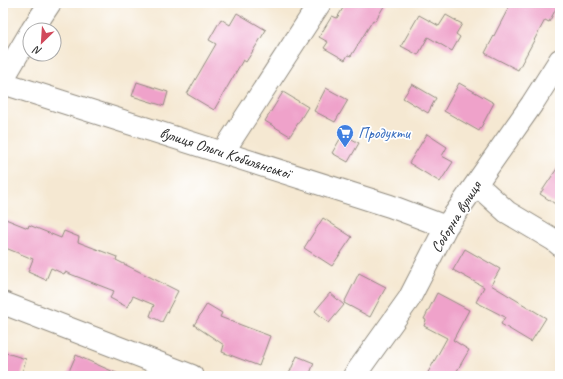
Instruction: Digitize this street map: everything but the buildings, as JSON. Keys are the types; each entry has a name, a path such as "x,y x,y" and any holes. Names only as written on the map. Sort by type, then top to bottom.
{"street":[{"path":"37,22 50,3"},
{"path":"223,152 320,3"},
{"path":"3,78 22,46"},
{"name":"Соборна вулиця","path":"354,376 409,299 446,227 532,104 560,60"},
{"name":"вулиця Ольги Кобилянської","path":"3,83 390,206 446,227"},
{"path":"476,184 507,212 560,245"},
{"path":"3,303 192,376"}],"place":[{"name":"Продукти","path":"345,148"}]}
